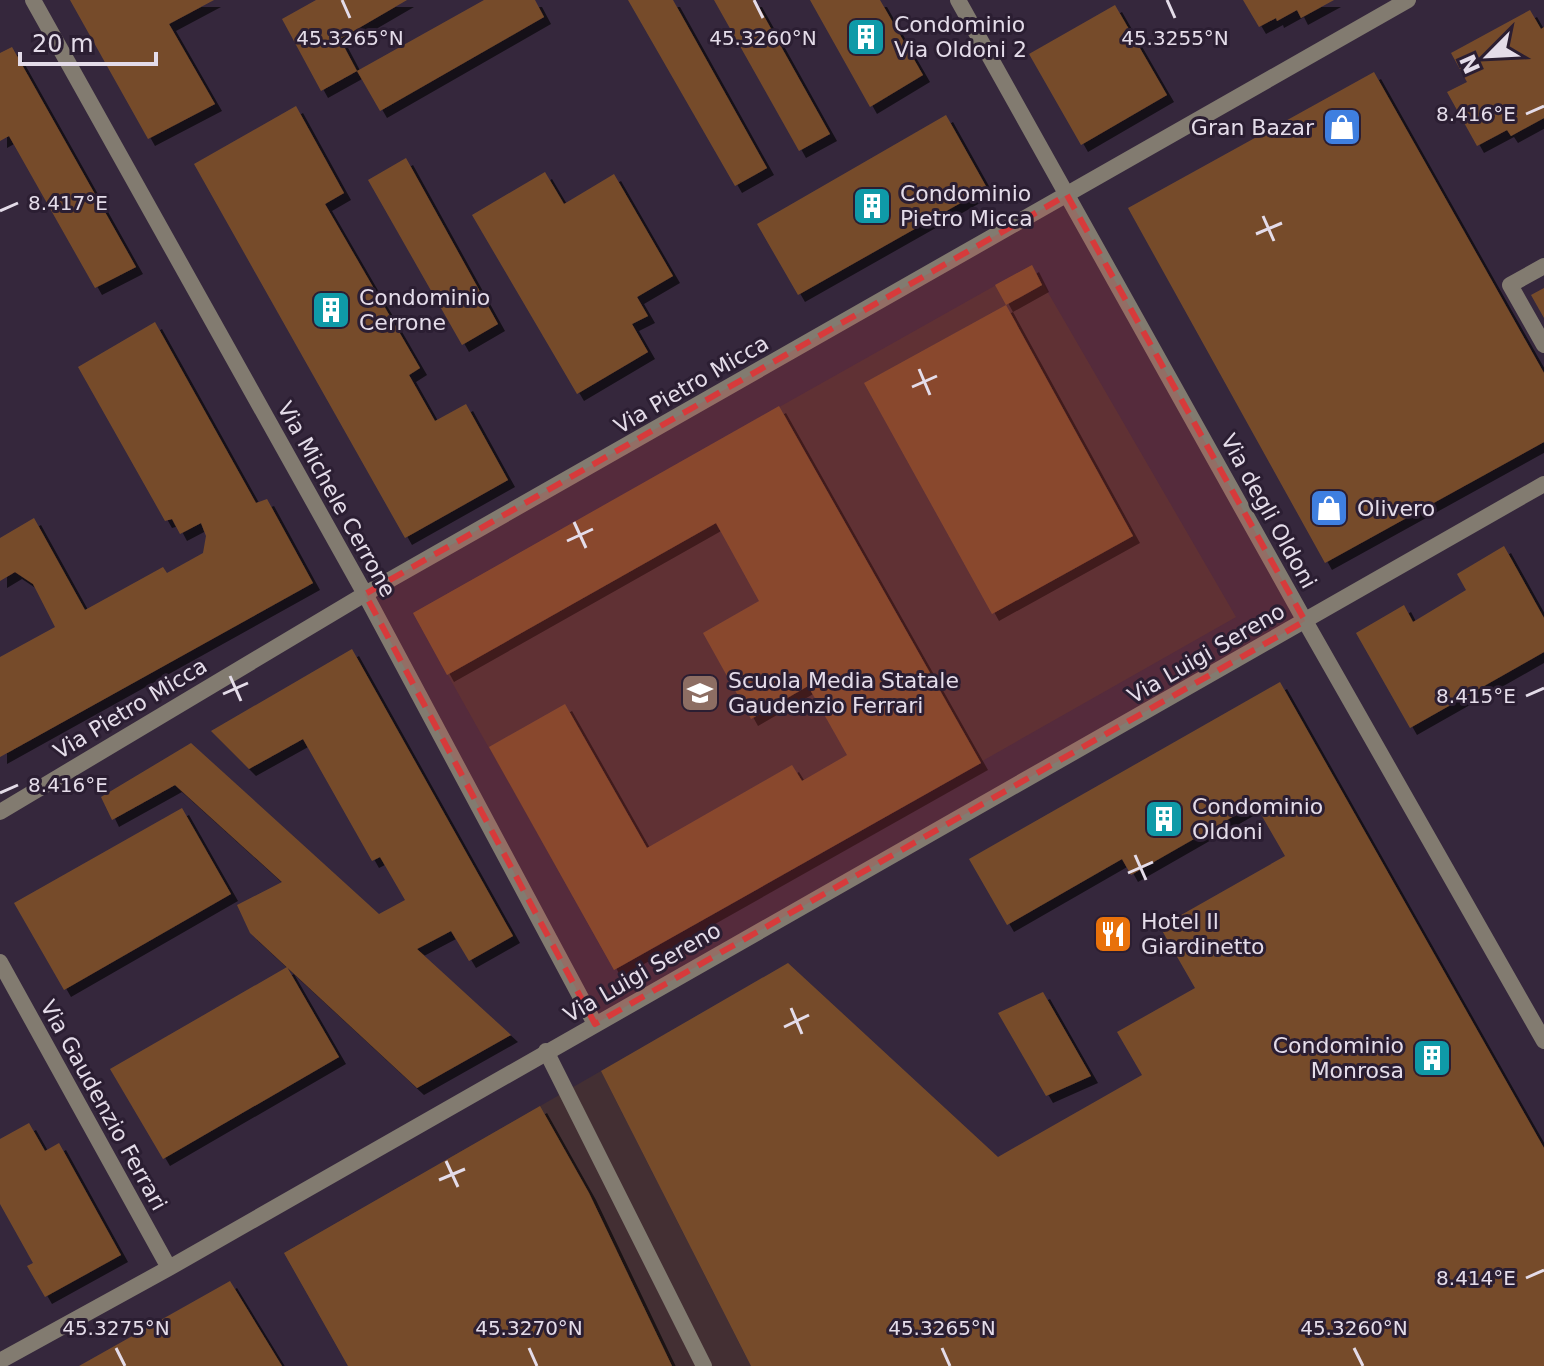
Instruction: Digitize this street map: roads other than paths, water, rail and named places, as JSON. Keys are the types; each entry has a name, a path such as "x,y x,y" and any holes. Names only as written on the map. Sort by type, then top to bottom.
{"street":[{"name":"Via Michele Cerrone","path":"33,0 365,594 595,1024"},
{"name":"Via degli Oldoni","path":"958,0 1544,1041"},
{"name":"Via Pietro Micca","path":"0,812 365,594 1408,0"},
{"path":"1544,266 1510,285 1544,345"},
{"name":"Via Luigi Sereno","path":"0,1361 169,1268 1544,484"},
{"name":"Via Gaudenzio Ferrari","path":"0,962 169,1268"},
{"path":"546,1051 704,1366"}],"place":[{"name":"Condominio Via Oldoni 2","path":"866,37"},
{"name":"Gran Bazar","path":"1342,127"},
{"name":"Condominio Pietro Micca","path":"872,206"},
{"name":"Condominio Cerrone","path":"331,310"},
{"name":"Olivero","path":"1329,508"},
{"name":"Scuola Media Statale Gaudenzio Ferrari","path":"700,693"},
{"name":"Condominio Oldoni","path":"1164,819"},
{"name":"Hotel Il Giardinetto","path":"1113,934"},
{"name":"Condominio Monrosa","path":"1432,1058"}]}
